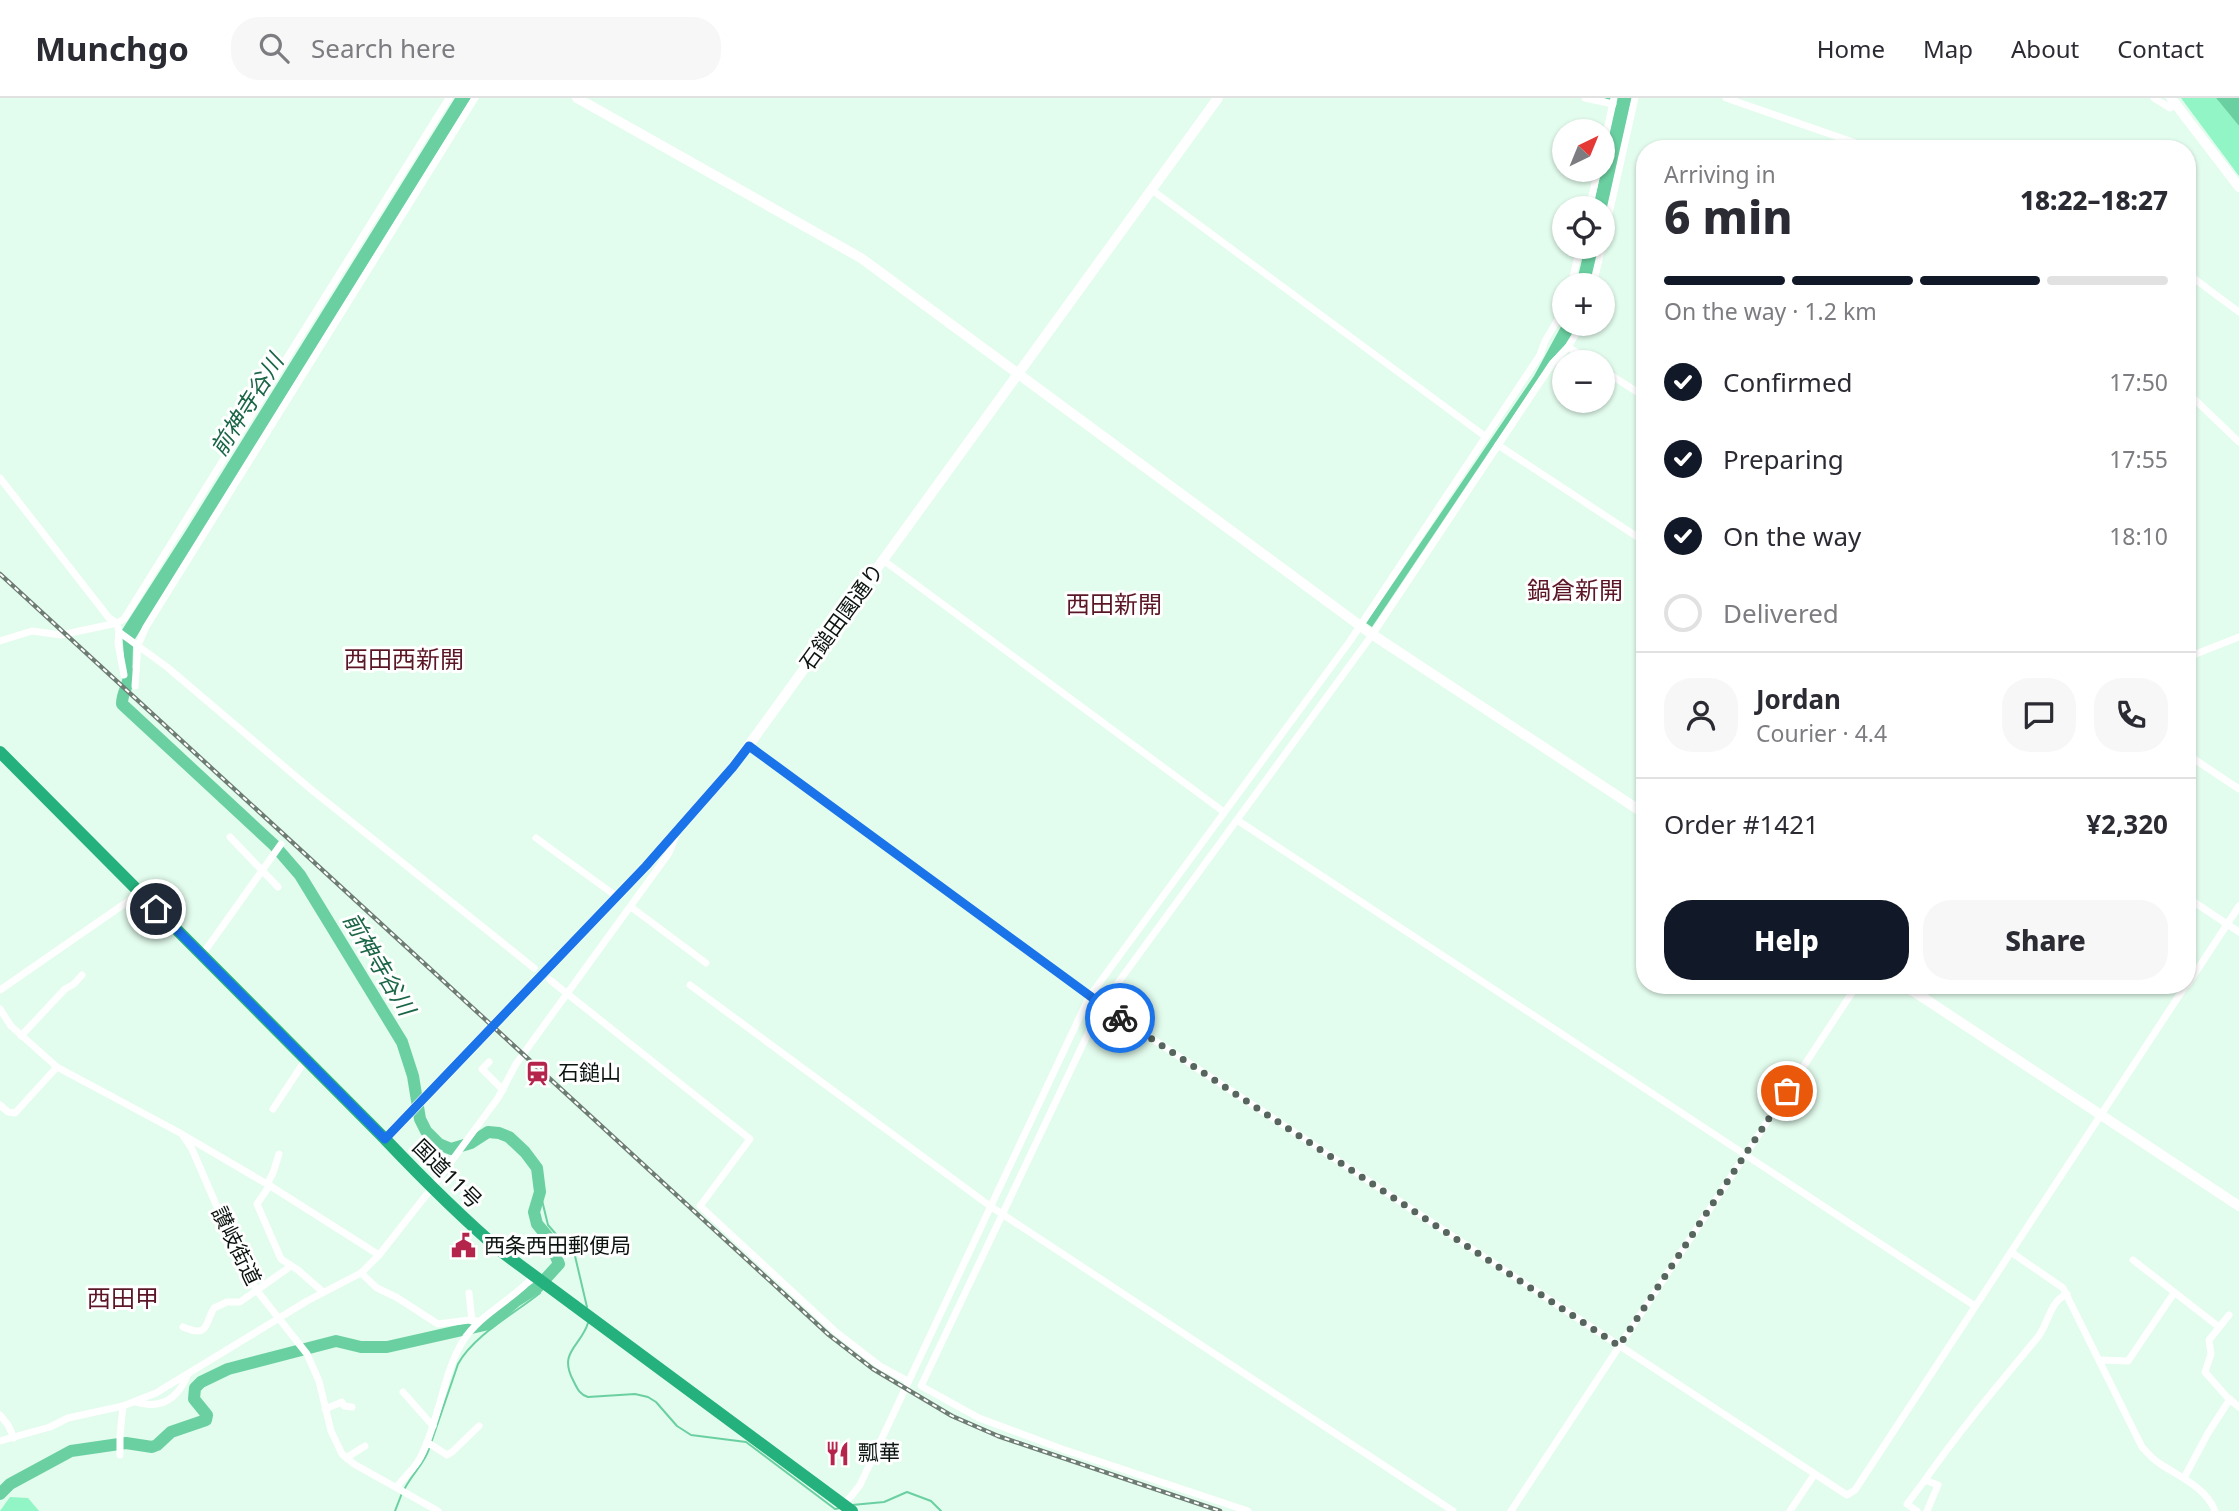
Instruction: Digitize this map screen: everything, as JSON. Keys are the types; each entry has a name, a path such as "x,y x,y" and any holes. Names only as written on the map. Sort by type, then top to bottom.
{"highway":[{"name":"国道11号","path":"0,752 385,1139 431,1189 502,1252 848,1508"}],"street":[{"path":"124,675 118,643 119,629 124,619 449,98"},
{"path":"135,686 136,644 475,98"},
{"path":"577,98 861,258 1366,630 1636,808"},
{"name":"石鎚田園通り","path":"385,1139 616,896 733,767 1219,98"},
{"path":"1585,98 1614,101 1610,119"},
{"path":"1613,196 1635,98"},
{"path":"1726,98 1847,140"},
{"path":"2154,98 2170,108 2174,101 2239,187"},
{"path":"1152,190 1486,437"},
{"path":"2196,280 2239,312"},
{"path":"1248,1511 1002,1426 952,1405 921,1386 1090,998 1224,812 1366,630 1540,355 1552,329"},
{"path":"848,1508 908,1381 1100,1005 1237,820 1366,630 1498,445 1552,364 1569,347 1575,336"},
{"path":"1569,347 1574,350"},
{"path":"1615,378 1636,391"},
{"path":"2196,401 2239,442"},
{"path":"1498,445 1636,536"},
{"path":"0,478 119,629 318,795 534,968"},
{"path":"883,560 1224,812"},
{"path":"0,640 32,631 61,635 119,629"},
{"path":"2196,654 2239,637"},
{"path":"749,746 1100,1005 1847,1495 1854,1490 2180,994"},
{"path":"2196,760 2239,789"},
{"path":"1237,820 1975,1306"},
{"path":"0,1441 50,1427 68,1418 123,1406 156,1393 323,1292 361,1273 379,1255 431,1189 503,1090 516,1064 669,853 678,829"},
{"path":"230,837 278,887"},
{"path":"536,838 616,896"},
{"path":"202,955 281,844"},
{"path":"0,990 140,893"},
{"path":"2196,903 2239,932"},
{"path":"631,906 706,962"},
{"path":"2196,970 2239,906"},
{"path":"22,1036 65,989 82,975"},
{"path":"550,980 750,1139 700,1206 836,1332 880,1366 908,1381"},
{"path":"690,985 996,1210 1453,1511"},
{"path":"1511,1511 1851,994"},
{"path":"1918,994 2239,1206"},
{"path":"0,1009 11,1026 57,1066 268,1184 379,1255"},
{"path":"273,1109 306,1059"},
{"path":"489,1062 482,1069 503,1090"},
{"path":"0,1105 8,1112 15,1113 57,1066"},
{"name":"讃岐街道","path":"181,1134 192,1149 236,1251 257,1290 304,1351 319,1381 331,1431 339,1450 346,1458"},
{"path":"279,1154 273,1173 257,1204 281,1259 323,1292"},
{"path":"2011,1252 2063,1288 2142,1447 2157,1462 2184,1478 2212,1504 2215,1511"},
{"path":"2133,1260 2219,1327"},
{"path":"183,1327 195,1331 204,1330 214,1308 225,1302 240,1302 291,1266"},
{"path":"361,1273 377,1287 438,1324 475,1321 488,1315 534,1275"},
{"path":"401,1490 429,1445 454,1359 475,1321 469,1293"},
{"path":"2099,1360 2128,1361 2174,1293"},
{"path":"1917,1511 1907,1504 1974,1413 2045,1328 2056,1302 2067,1294"},
{"path":"2229,1315 2209,1340 2211,1354 2205,1371 2239,1407"},
{"path":"134,1402 153,1405 167,1400 183,1388 188,1373"},
{"path":"403,1392 433,1426"},
{"path":"2184,1478 2230,1399"},
{"path":"325,1409 342,1402 344,1406 352,1408"},
{"path":"120,1455 123,1406"},
{"path":"0,1415 13,1438"},
{"path":"429,1445 443,1454 452,1452 479,1426"},
{"path":"365,1446 346,1458 438,1511"},
{"path":"1790,1511 1814,1475"},
{"path":"1925,1480 1938,1485 1927,1511"}],"shaded area":[{"path":"455,98 471,98 135,639 130,690 126,686 122,630"},
{"path":"1604,98 1632,98 1615,174 1615,119 1612,119 1616,102"},
{"path":"2181,98 2216,98 2239,126 2239,176"},
{"path":"2216,98 2239,98 2239,126"},
{"path":"1599,182 1613,182 1610,196 1596,196"},
{"path":"1582,259 1596,259 1593,273 1579,273"},
{"path":"1556,336 1571,336 1560,350 1552,350 1552,359 1372,627 1366,623 1534,376"},
{"path":"10,1497 28,1498 39,1511 0,1511"}],"waterway":[{"name":"前神寺谷川","path":"0,1494 10,1484 71,1451 126,1443 152,1447 171,1432 206,1420 207,1415 194,1399 195,1388 201,1382 228,1369 336,1341 361,1347 387,1347 489,1324 538,1287 559,1264 548,1237 537,1224 534,1212 540,1192 537,1168 509,1137 499,1133 488,1132 471,1143 451,1149 439,1144 426,1131 420,1119 413,1076 402,1042 300,875 274,845 122,704 129,673"},
{"path":"540,1192 548,1225 575,1256 587,1307"},
{"path":"431,1443 458,1364 465,1353 484,1334 540,1293 538,1287"},
{"path":"588,1323 572,1350 568,1363 573,1380 582,1394 588,1397 635,1394 648,1397 656,1402 677,1426 691,1435 746,1442 835,1509 840,1508"},
{"path":"405,1488 429,1449"},
{"path":"852,1505 884,1502 907,1492 931,1501 941,1511"},
{"path":"395,1511 402,1493"}],"railway":[{"path":"0,574 829,1335 873,1369 952,1416 998,1436 1220,1511"}],"way so far":[{"path":"1120,1018 1619,1346 1787,1091"}],"place":[{"name":"石鎚山","path":"538,1073"},
{"name":"西条西田郵便局","path":"464,1246"},
{"name":"瓢華","path":"838,1453"}],"district":[{"name":"鍋倉新開","path":"1575,591"},
{"name":"西田新開","path":"1114,605"},
{"name":"西田西新開","path":"404,660"},
{"name":"西田甲","path":"123,1299"}],"route":[{"path":"156,909 385,1139 646,866 749,746 1120,1018"}]}
